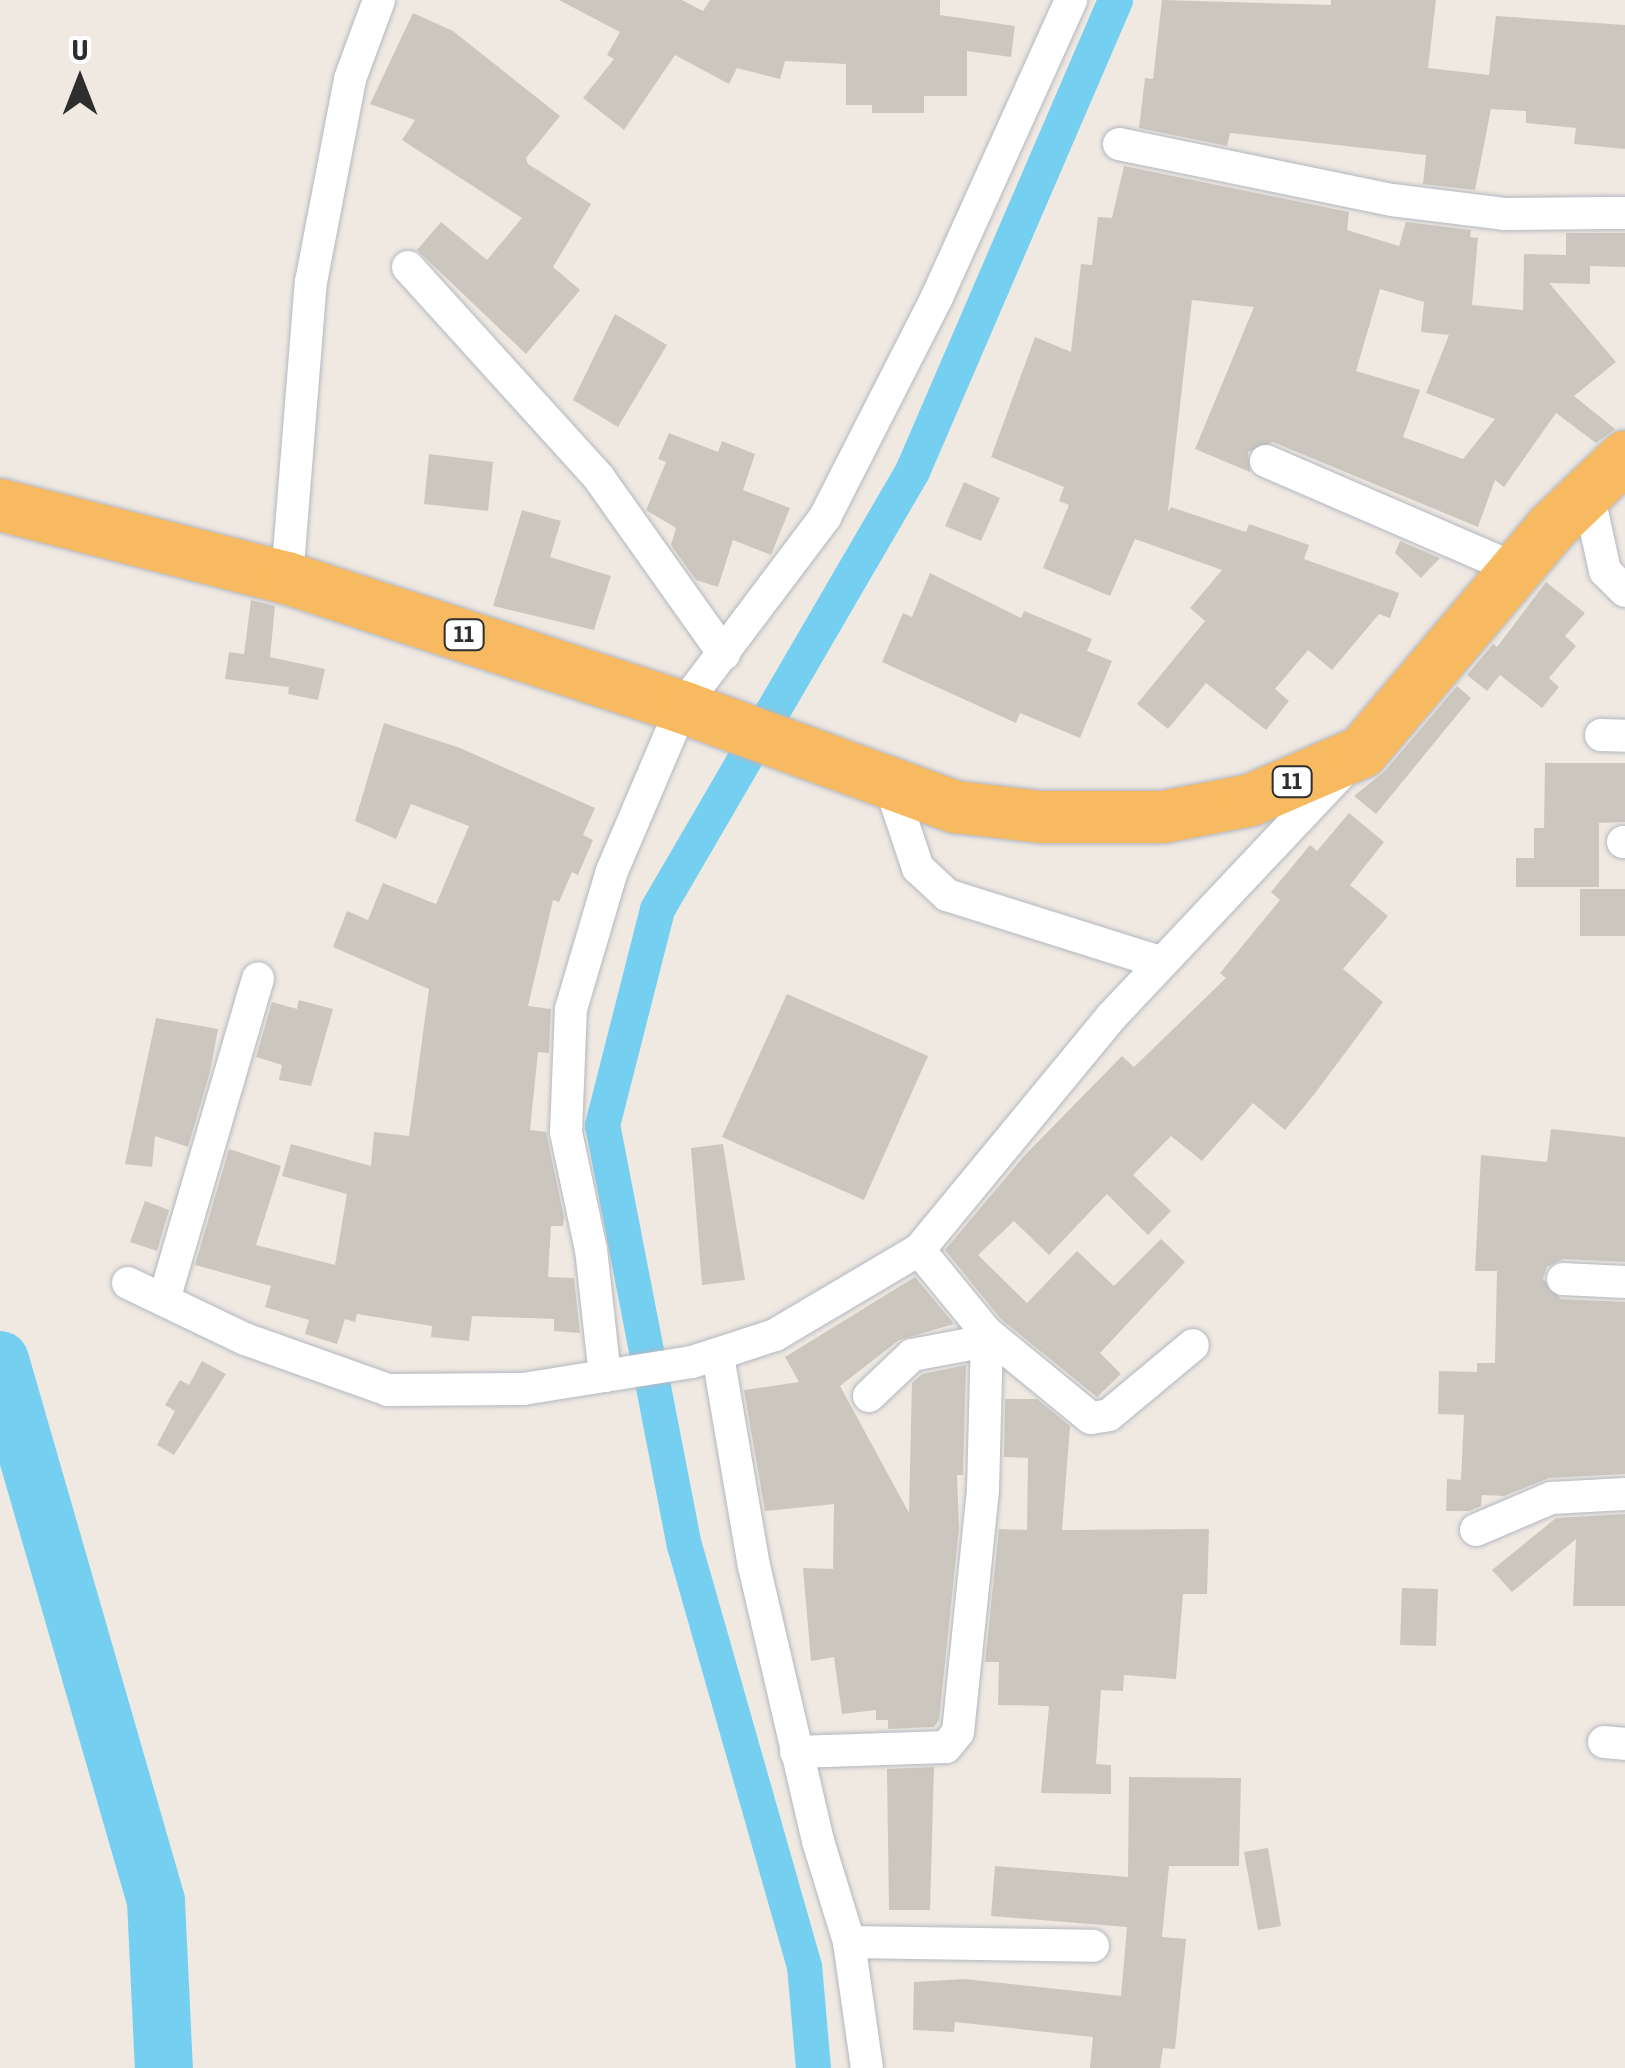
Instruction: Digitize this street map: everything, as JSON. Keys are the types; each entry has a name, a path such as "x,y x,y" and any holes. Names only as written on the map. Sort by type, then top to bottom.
{"highway":[{"name":"11","path":"0,505 288,578 700,715 956,807 1041,818 1164,817 1252,800 1362,752 1516,570 1625,457"}],"street":[{"path":"288,578 286,530 311,282 350,80 379,0"},
{"path":"614,1375 566,1132 571,1009 612,872 700,715 724,654 825,517 937,297 1071,0"},
{"path":"1118,144 1392,200 1504,214 1625,213"},
{"path":"408,267 598,478 724,654"},
{"path":"1266,461 1516,570"},
{"path":"1588,493 1605,571 1625,591"},
{"path":"128,1283 245,1340 388,1390 467,1394 614,1375 705,1359 775,1335 919,1250 1160,962 1362,752"},
{"path":"890,784 918,868 948,895 1160,962"},
{"path":"164,1300 258,978"},
{"path":"919,1250 987,1337 1091,1418 1109,1415 1192,1345"},
{"path":"1563,1280 1625,1282"},
{"path":"868,1396 912,1355 987,1337"},
{"path":"796,1752 946,1747 958,1732 983,1490 987,1337"},
{"path":"705,1359 796,1752 848,1942 867,2068"},
{"path":"1476,1530 1551,1498 1625,1494"},
{"path":"848,1942 1093,1946"}],"building":[{"path":"559,0 682,0 703,11 710,0 940,0 940,15 1015,26 1011,57 967,51 967,96 924,96 924,113 872,113 872,105 846,105 846,64 785,61 780,79 737,68 729,84 675,55 624,130 583,98 614,59 607,55 620,32"},
{"path":"1162,0 1331,5 1331,0 1436,0 1428,68 1489,75 1496,16 1625,25 1625,149 1574,144 1576,128 1526,123 1526,111 1491,109 1475,190 1423,184 1426,155 1230,133 1227,146 1139,128 1145,78 1153,79"},
{"path":"413,13 453,31 560,116 526,158 528,164 591,204 553,267 580,290 526,354 417,250 441,222 487,260 522,218 402,140 415,120 370,104"},
{"path":"1124,166 1349,212 1347,230 1399,246 1406,222 1471,230 1470,237 1478,238 1472,305 1523,310 1524,254 1566,255 1566,233 1625,233 1625,267 1590,266 1590,284 1549,283 1616,362 1574,396 1615,429 1596,443 1556,413 1504,487 1495,480 1478,527 1273,442 1248,452 1250,472 1195,449 1254,307 1192,300 1168,512 1171,507 1246,532 1249,524 1309,545 1304,559 1399,593 1390,618 1379,614 1332,670 1308,650 1275,689 1289,701 1266,730 1206,683 1168,729 1137,704 1205,621 1190,608 1222,570 1135,539 1110,596 1043,568 1069,505 1059,501 1064,487 991,457 1035,337 1071,352 1081,264 1092,265 1098,217 1112,218","holes":["1380,289 1424,302 1421,332 1449,335 1426,393 1495,419 1463,459 1403,437 1420,390 1356,371"]},
{"path":"615,314 667,345 618,427 573,400"},
{"path":"669,433 718,452 722,441 755,454 743,490 790,508 771,555 733,540 718,587 696,580 671,545 676,528 646,510 666,462 658,459"},
{"path":"429,454 493,462 488,511 424,504"},
{"path":"964,482 1000,498 981,541 945,526"},
{"path":"522,510 561,521 550,557 611,576 594,630 493,606"},
{"path":"1400,541 1440,558 1421,578 1395,553"},
{"path":"930,573 1021,618 1024,611 1092,639 1087,651 1112,661 1080,738 1020,713 1016,723 882,662 903,613 912,617"},
{"path":"1546,582 1585,613 1565,636 1576,646 1549,678 1559,687 1542,708 1500,675 1487,691 1467,675 1493,644 1497,647"},
{"path":"251,600 275,606 270,657 325,669 318,700 288,694 289,687 225,679 229,652 244,654"},
{"path":"1457,686 1471,698 1376,814 1354,796 1385,771"},
{"path":"384,723 460,748 595,808 583,835 593,840 578,875 572,872 559,902 553,900 528,1006 551,1009 549,1053 538,1052 530,1130 546,1132 564,1217 563,1226 551,1226 548,1277 574,1278 580,1333 554,1331 554,1319 472,1316 469,1341 431,1337 432,1326 357,1314 355,1322 345,1319 337,1344 305,1334 309,1320 265,1307 271,1286 195,1265 229,1149 281,1166 256,1245 335,1265 347,1194 282,1176 291,1144 371,1166 374,1132 409,1136 429,989 333,947 347,911 368,920 383,883 436,904 469,826 411,804 396,839 355,821"},
{"path":"1545,763 1625,763 1625,822 1599,823 1599,887 1516,887 1516,858 1534,858 1534,828 1544,828"},
{"path":"1349,813 1384,842 1350,885 1388,916 1343,969 1383,1002 1285,1130 1253,1103 1202,1161 1171,1136 1133,1175 1171,1211 1148,1235 1107,1194 1049,1255 1014,1221 978,1255 1027,1303 1077,1251 1114,1286 1161,1239 1185,1262 1100,1353 1121,1374 1097,1397 1001,1319 945,1250 1024,1156 1122,1056 1134,1067 1226,978 1220,973 1280,900 1271,892 1310,845 1317,851"},
{"path":"1580,889 1625,889 1625,936 1580,936"},
{"path":"787,994 928,1056 864,1200 722,1137"},
{"path":"299,1000 333,1009 311,1086 279,1080 282,1065 256,1057 272,1002 297,1009"},
{"path":"156,1018 218,1029 210,1072 188,1147 155,1136 152,1167 125,1164"},
{"path":"1551,1129 1625,1137 1625,1262 1563,1259 1547,1267 1543,1279 1561,1299 1625,1302 1625,1474 1549,1478 1504,1496 1482,1495 1481,1506 1469,1511 1446,1511 1447,1479 1461,1480 1464,1415 1438,1414 1439,1371 1477,1372 1477,1363 1495,1363 1497,1271 1475,1271 1481,1155 1547,1162"},
{"path":"723,1144 745,1280 702,1285 691,1148"},
{"path":"145,1201 169,1210 157,1251 130,1242"},
{"path":"915,1277 954,1324 899,1340 840,1386 909,1513 912,1383 922,1374 966,1365 963,1475 957,1475 959,1528 939,1720 934,1727 888,1729 888,1720 876,1720 876,1710 842,1714 834,1657 811,1661 803,1568 833,1569 834,1504 765,1511 744,1390 799,1382 785,1357"},
{"path":"202,1361 226,1374 174,1455 157,1445 175,1411 165,1405 180,1380 189,1385"},
{"path":"1005,1399 1037,1399 1070,1426 1062,1530 1209,1529 1207,1594 1183,1594 1176,1679 1124,1675 1123,1691 1101,1690 1096,1764 1111,1765 1111,1794 1041,1793 1049,1706 998,1705 999,1662 985,1662 999,1529 1027,1530 1028,1458 1004,1457"},
{"path":"1625,1514 1625,1606 1573,1606 1576,1539 1512,1592 1492,1570 1556,1518"},
{"path":"1402,1588 1438,1589 1436,1646 1400,1645"},
{"path":"934,1767 930,1910 889,1910 887,1769"},
{"path":"1129,1777 1241,1778 1239,1866 1169,1866 1162,1937 1186,1939 1175,2049 1163,2048 1160,2068 1090,2068 1093,2037 955,2022 954,2032 913,2030 914,1982 965,1979 1121,1996 1127,1927 991,1916 995,1866 1128,1877"},
{"path":"1268,1848 1281,1926 1258,1930 1244,1852"}],"waterway":[{"path":"813,2068 804,1966 684,1546 602,1125 657,909 912,471 1115,0"},
{"path":"0,1360 156,1901 164,2068"}]}
